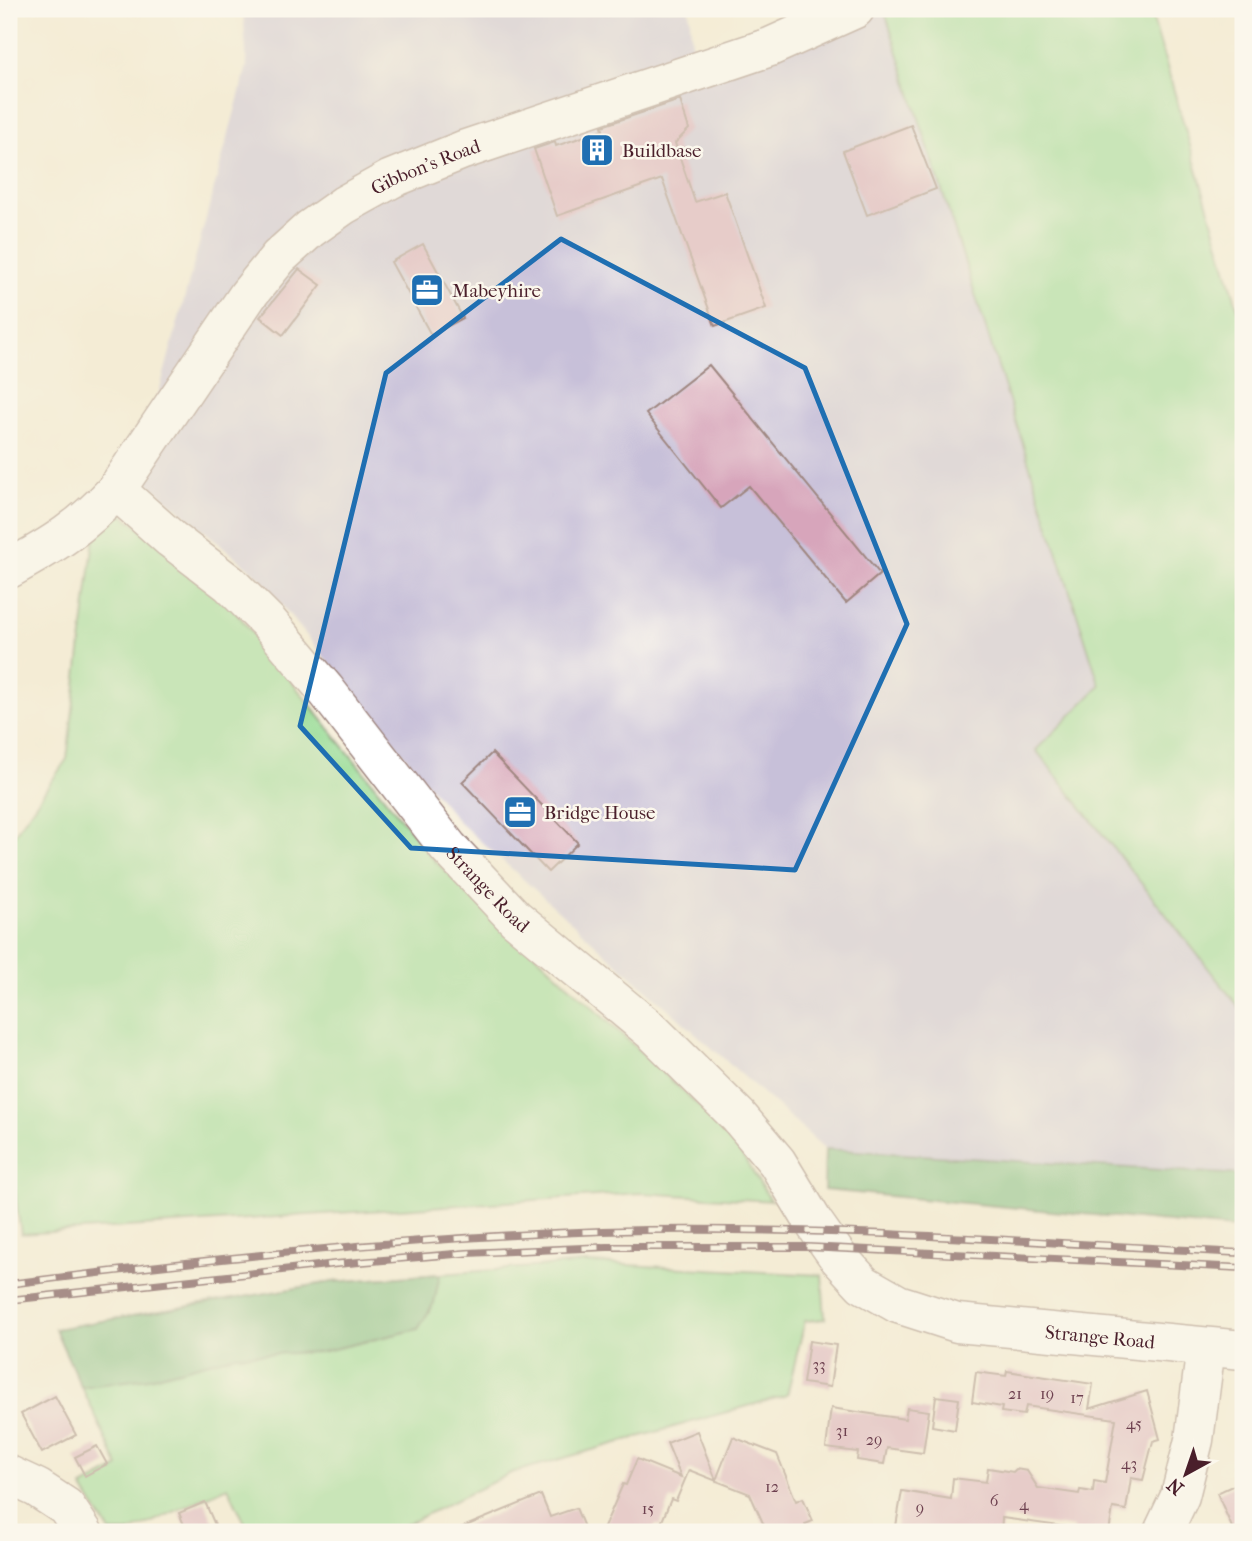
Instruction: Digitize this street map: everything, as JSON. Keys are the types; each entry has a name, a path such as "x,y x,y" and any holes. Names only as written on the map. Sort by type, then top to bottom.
{"street":[{"name":"Gibbon's Road","path":"9,569 75,530 94,514 116,490 248,295 279,257 310,229 344,205 391,179 463,150 770,47 855,9"},
{"name":"Strange Road","path":"116,490 171,539 230,584 270,623 448,847 515,918 653,1032 730,1107 777,1162 838,1258 863,1284 898,1304 957,1323 1243,1350"},
{"path":"1169,1531 1194,1440 1206,1347"},
{"path":"9,1475 37,1488 66,1507 83,1532"}],"highlighted area":[{"path":"561,239 805,368 907,624 795,870 411,848 300,726 386,373"}],"shaded area":[{"path":"243,9 689,9 694,70 851,9 884,9 1100,687 1036,750 1243,1012 1243,1175 825,1149 458,821 258,576 137,474 247,66"}],"green space":[{"path":"884,9 1150,9 1243,326 1243,1012 1036,750 1100,686"},
{"path":"99,496 220,592 435,861 728,1133 771,1201 641,1193 21,1234 9,1152 9,842 67,759"},
{"path":"825,1149 1243,1175 1243,1229 824,1190"},
{"path":"588,1263 822,1275 825,1319 805,1321 787,1395 511,1473 391,1532 249,1532 228,1487 130,1532 110,1532 82,1487 119,1467 55,1329 332,1282"},
{"path":"440,1274 434,1303 418,1329 321,1352 236,1355 149,1378 81,1387 55,1329 332,1282"}],"building":[{"path":"680,100 689,129 675,143 695,202 725,192 766,308 715,326 662,179 557,216 534,149 555,142 556,146 603,130 602,126"},
{"path":"911,125 936,189 867,215 843,151"},
{"name":"Mabeyhire","path":"423,244 463,318 431,335 391,262"},
{"path":"299,269 321,285 283,335 260,317"},
{"path":"709,365 880,574 846,603 749,486 721,508 646,414"},
{"name":"Bridge House","path":"492,753 578,843 548,872 462,782"},
{"path":"809,1341 836,1345 830,1387 803,1383"},
{"path":"1007,1371 1093,1384 1089,1409 1147,1391 1160,1439 1153,1441 1143,1480 1131,1478 1126,1510 1113,1508 1109,1532 1073,1532 1074,1528 1002,1518 1001,1532 895,1532 902,1491 951,1499 953,1478 986,1482 988,1468 1027,1471 1038,1488 1079,1494 1080,1490 1093,1492 1094,1481 1105,1483 1116,1419 1026,1406 1024,1415 1001,1412 1002,1407 972,1402 976,1372 1006,1376"},
{"path":"55,1396 76,1435 42,1453 21,1414"},
{"path":"936,1396 959,1399 955,1430 932,1426"},
{"path":"831,1408 905,1419 907,1408 929,1411 923,1453 887,1448 884,1464 857,1460 858,1452 826,1448"},
{"path":"697,1431 716,1480 733,1437 777,1454 796,1501 803,1498 813,1521 805,1524 808,1532 767,1532 750,1494 689,1470 676,1501 671,1499 660,1526 656,1524 652,1532 602,1532 637,1459 681,1477 667,1443"},
{"path":"97,1446 107,1464 85,1476 75,1457"},
{"path":"1243,1481 1243,1532 1234,1532 1217,1493"},
{"path":"541,1495 550,1517 576,1508 586,1532 451,1532"},
{"path":"205,1502 218,1532 187,1532 179,1513"}],"railway":[{"path":"9,1284 305,1251 603,1231 843,1232 1243,1253"},
{"path":"9,1300 336,1264 467,1253 607,1247 807,1247 1243,1268"}],"place":[{"name":"Buildbase","path":"597,150"},
{"name":"Mabeyhire","path":"427,290"},
{"name":"Bridge House","path":"520,812"}]}
